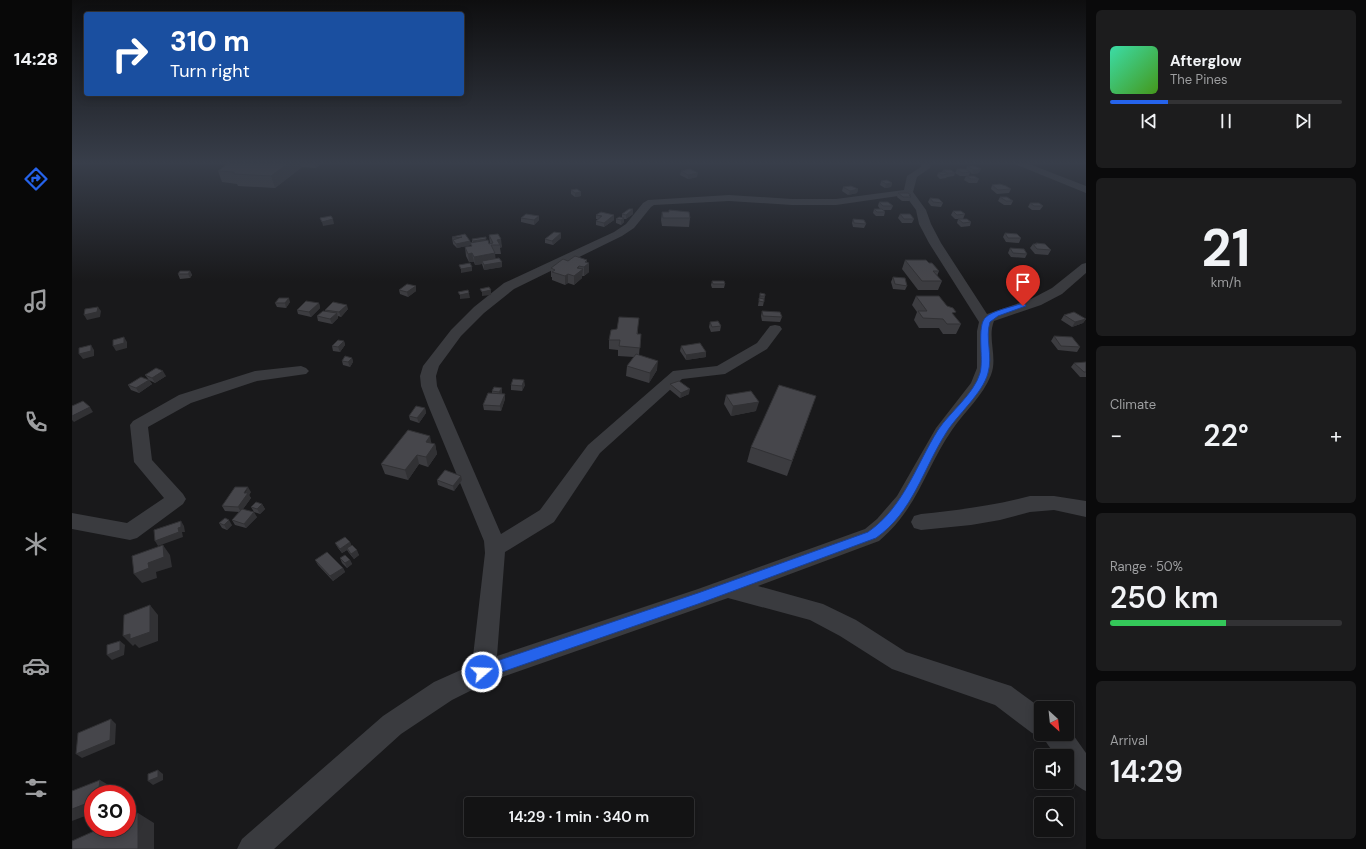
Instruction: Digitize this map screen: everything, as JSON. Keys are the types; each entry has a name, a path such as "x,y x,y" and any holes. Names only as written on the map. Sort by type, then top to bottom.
{"street":[{"path":"482,672 495,548 494,542 436,404 428,376 434,361 456,333 479,310 502,291 512,284 618,234 630,226 652,202 659,202"},
{"path":"826,202 839,202"},
{"path":"915,202 920,208 925,224 938,248 986,322"},
{"path":"252,849 392,725 443,691 482,672 727,588 872,535 884,527 909,495 942,431 974,391 984,374 986,355 985,326 988,318 1036,302 1056,291 1086,267"},
{"path":"495,548 546,516 594,449 678,374 720,371 762,346 775,329"},
{"path":"72,521 130,532 176,499 143,462 139,425 185,399 255,376 301,372"},
{"path":"921,522 971,517 1000,512 1030,504 1054,503 1086,509"},
{"path":"727,588 814,611 848,628 900,661 1002,695 1034,719"},
{"path":"1062,741 1086,776"}],"building":[{"path":"879,202 888,202 893,206 883,206"},
{"path":"1030,203 1039,203 1043,206 1034,206"},
{"path":"629,209 633,209 626,215 622,214"},
{"path":"874,209 882,209 885,212 877,212"},
{"path":"669,210 689,212 690,218 663,218 662,212 669,212"},
{"path":"953,211 961,211 965,214 957,215"},
{"path":"601,212 614,215 604,223 596,221 602,216 596,215"},
{"path":"526,214 539,216 534,220 521,218"},
{"path":"900,214 910,214 914,219 904,219"},
{"path":"331,216 333,219 322,222 320,218"},
{"path":"619,217 624,218 621,220 616,219"},
{"path":"853,219 864,220 866,224 854,223"},
{"path":"958,219 967,219 971,222 963,223"},
{"path":"554,232 561,233 552,241 545,239"},
{"path":"1005,233 1017,234 1021,238 1008,238"},
{"path":"465,234 470,241 456,244 453,240 462,237 452,237"},
{"path":"498,234 501,239 497,240 500,245 491,245 495,253 474,257 472,253 468,254 465,247 472,246 470,243 488,240 489,244 493,243 489,235"},
{"path":"486,237 486,239 473,241 472,239"},
{"path":"1036,243 1045,244 1051,250 1037,249 1033,244 1037,244"},
{"path":"1010,248 1024,249 1027,254 1013,253"},
{"path":"575,256 587,260 585,262 589,263 584,267 579,266 577,268 583,269 574,276 568,274 565,276 552,272 555,270 551,268 563,259 568,261"},
{"path":"499,258 502,262 484,265 482,261"},
{"path":"905,260 926,260 929,263 932,263 939,271 933,271 942,281 922,281"},
{"path":"470,263 472,267 461,269 459,265"},
{"path":"180,271 190,271 188,274 178,274"},
{"path":"893,277 905,278 907,286 895,284"},
{"path":"712,281 724,281 725,284 713,284"},
{"path":"407,284 416,286 407,292 399,290"},
{"path":"489,287 491,290 482,292 480,289"},
{"path":"468,290 469,293 460,295 458,292"},
{"path":"760,293 765,294 765,296 760,296"},
{"path":"916,296 939,296 947,306 953,308 956,312 952,313 961,324 947,324 943,319 923,318 918,311 927,311"},
{"path":"279,298 289,298 285,303 275,303"},
{"path":"759,298 764,299 764,302 759,301"},
{"path":"306,301 319,303 309,312 297,310"},
{"path":"333,302 347,305 339,312 325,310"},
{"path":"98,307 97,312 84,315 85,309"},
{"path":"323,311 337,313 330,319 317,316"},
{"path":"762,311 780,312 782,317 763,316"},
{"path":"1074,312 1086,319 1075,322 1064,315"},
{"path":"619,317 639,318 637,334 641,334 640,348 619,346 620,340 609,340 611,330 617,329"},
{"path":"718,321 721,326 712,327 710,322"},
{"path":"1054,336 1072,337 1080,347 1061,346"},
{"path":"124,337 124,343 113,346 113,340"},
{"path":"338,340 344,341 338,347 332,346"},
{"path":"700,343 706,352 686,355 681,346"},
{"path":"91,345 91,351 79,354 79,348"},
{"path":"636,354 658,361 650,373 627,366"},
{"path":"345,356 352,358 348,362 342,361"},
{"path":"1086,362 1086,372 1074,363"},
{"path":"156,368 163,371 152,378 145,375"},
{"path":"141,377 149,380 136,388 128,385"},
{"path":"513,379 524,380 522,386 511,385"},
{"path":"679,381 690,389 681,393 670,384"},
{"path":"779,385 816,396 792,461 751,447"},
{"path":"494,387 502,388 499,392 492,391"},
{"path":"751,391 759,402 733,406 726,395"},
{"path":"488,393 505,394 500,406 483,405"},
{"path":"83,401 90,407 72,416 72,406"},
{"path":"416,406 425,408 417,418 409,416"},
{"path":"408,430 430,436 426,442 435,444 426,457 417,455 405,470 381,464"},
{"path":"445,470 461,476 453,486 437,480"},
{"path":"235,487 248,487 244,493 248,493 238,507 222,506"},
{"path":"256,502 262,504 257,509 251,507"},
{"path":"242,509 254,512 244,524 232,520"},
{"path":"225,518 229,520 224,525 219,523"},
{"path":"181,521 181,527 178,528 179,532 155,541 154,530"},
{"path":"345,537 350,542 340,549 335,543"},
{"path":"163,545 164,557 148,563 149,568 134,574 132,556"},
{"path":"352,545 357,550 351,554 347,548"},
{"path":"327,552 343,568 330,576 315,560"},
{"path":"345,555 350,560 345,563 340,558"},
{"path":"150,605 150,632 130,639 130,634 123,636 124,615"},
{"path":"120,641 120,650 107,655 107,645"},
{"path":"111,719 110,740 76,754 78,733"},
{"path":"158,770 158,777 148,781 148,774"},
{"path":"100,780 99,785 87,785"},
{"path":"84,786 84,804 72,809 72,791"},
{"path":"138,813 138,849 72,849 72,841 84,836 84,837 136,837 136,814"}],"route":[{"path":"482,672 698,599 872,535 884,527 909,495 942,431 974,391 984,374 986,355 985,326 988,318 1023,306"}]}
